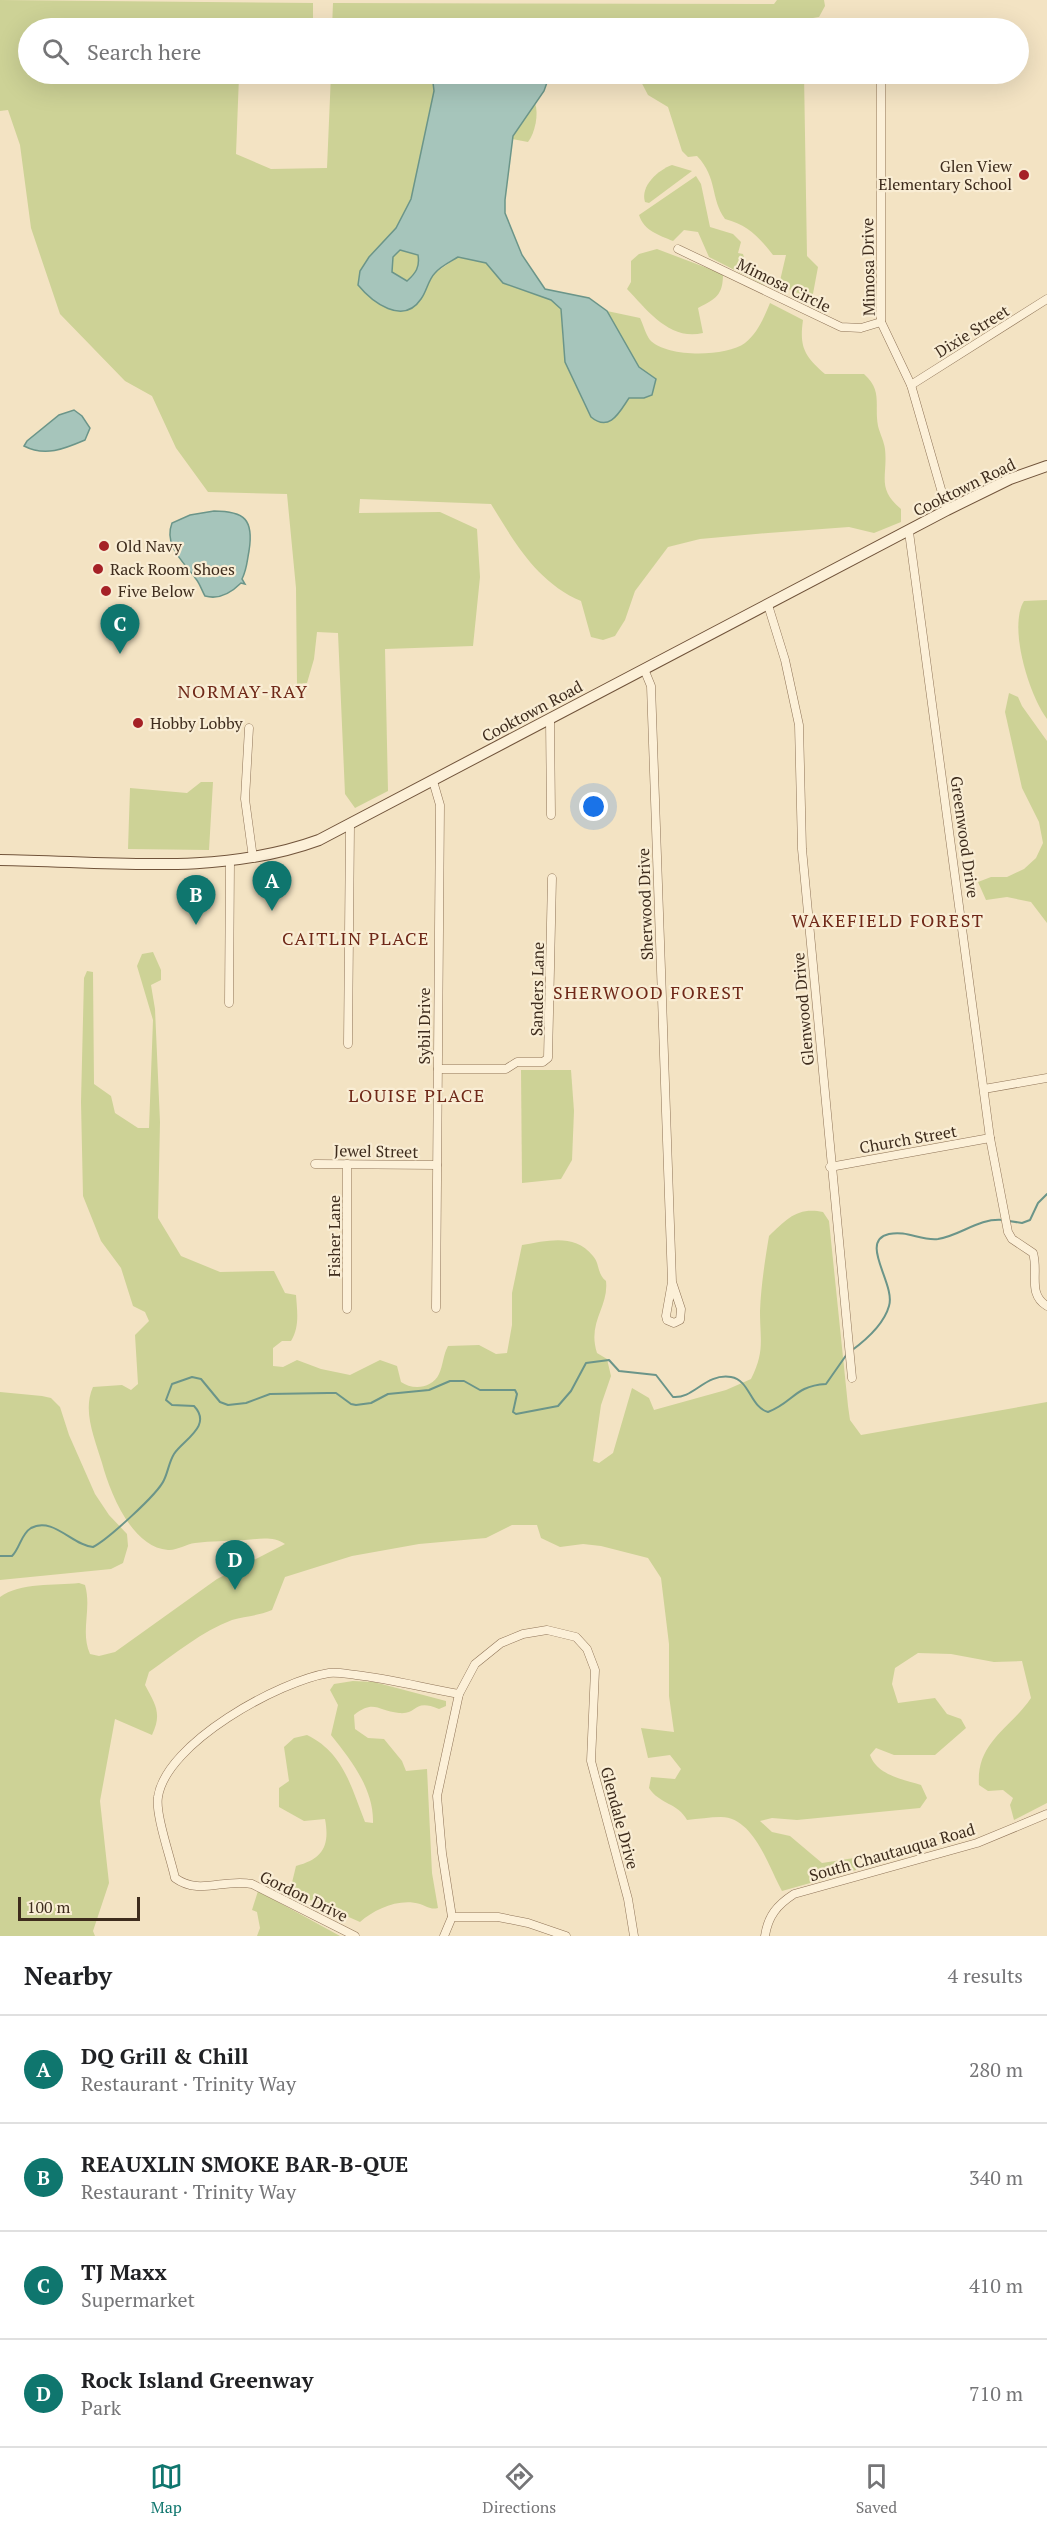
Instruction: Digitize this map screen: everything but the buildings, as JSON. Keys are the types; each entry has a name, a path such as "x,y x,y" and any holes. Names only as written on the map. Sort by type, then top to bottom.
{"street":[{"name":"Mimosa Drive","path":"881,84 881,322 911,385 947,510"},
{"name":"Mimosa Circle","path":"678,249 841,327 861,328 881,322"},
{"name":"Dixie Street","path":"911,385 1047,299"},
{"name":"Cooktown Road","path":"0,860 230,861 298,847 350,825 947,510 1010,479 1047,466"},
{"name":"Greenwood Drive","path":"909,532 990,1138 1008,1232 1012,1239 1033,1253 1034,1290 1038,1299 1047,1306"},
{"name":"Glenwood Drive","path":"768,605 785,660 799,725 802,849 830,1167 852,1378"},
{"name":"Sherwood Drive","path":"644,669 651,686 672,1282"},
{"path":"550,719 551,815"},
{"path":"249,728 245,812 253,858"},
{"name":"Sybil Drive","path":"433,781 440,802 436,1308"},
{"path":"348,1044 350,825"},
{"path":"229,1003 230,861"},
{"name":"Sanders Lane","path":"438,1069 501,1070 517,1062 543,1062 548,1058 552,878"},
{"path":"984,1089 1047,1078"},
{"name":"Church Street","path":"830,1167 990,1138"},
{"name":"Jewel Street","path":"315,1164 437,1165"},
{"name":"Fisher Lane","path":"347,1164 347,1309"},
{"name":"Glendale Drive","path":"452,1917 442,1853 437,1796 459,1694 475,1664 501,1643 523,1634 547,1630 576,1636 587,1649 595,1670 593,1772 611,1832 634,1936"},
{"name":"Gordon Drive","path":"355,1936 252,1884 235,1881 195,1888 175,1878 159,1813 158,1798 162,1784 185,1753 214,1727 245,1706 288,1684 330,1672 387,1678 459,1694"},
{"name":"South Chautauqua Road","path":"765,1936 767,1922 773,1911 794,1894 977,1843 1047,1814"},
{"path":"444,1936 452,1917 498,1917 528,1923 566,1936"}],"green space":[{"path":"0,0 313,3 313,18 18,18 18,84 239,84 236,154 271,169 327,168 331,84 433,84 434,91 411,199 396,228 369,257 420,301 432,275 458,257 486,263 503,283 552,300 561,309 563,342 591,417 604,423 618,414 629,398 638,396 639,367 607,311 640,318 650,340 658,346 683,353 697,354 725,351 745,343 757,330 770,303 803,320 802,338 805,351 825,374 864,374 874,386 878,426 885,449 886,488 893,502 901,509 901,522 874,533 849,527 700,539 668,547 635,591 625,620 615,636 603,640 591,637 581,601 552,583 528,560 491,504 360,499 359,513 440,512 477,529 480,577 473,646 385,649 388,791 355,808 345,794 338,633 317,632 314,659 307,683 297,684 296,588 287,494 208,492 176,448 152,396 125,381 60,314 31,228 20,145 8,110 0,111"},
{"path":"777,0 824,0 825,6 819,17 813,18 332,18 333,3 774,4"},
{"path":"642,84 804,84 807,256 818,267 812,299 779,285 786,255 773,255 752,232 725,219 720,211 704,164 697,156 688,157 682,151 668,107 648,95"},
{"path":"535,103 536,118 528,142 512,139 517,127"},
{"path":"672,165 692,171 649,203 645,202 645,190 651,179"},
{"path":"696,176 701,184 710,227 733,234 741,242 738,253 743,254 747,268 766,279 764,285 709,257 698,232 684,230 673,241 644,225 639,215"},
{"path":"657,249 723,274 720,292 710,302 698,308 703,333 680,333 670,328 652,315 627,289 631,282 631,261 639,254"},
{"path":"400,250 418,255 417,270 407,281 392,272 393,257"},
{"path":"1047,600 1047,719 1028,678 1018,627 1024,601"},
{"path":"1009,693 1018,697 1047,741 1047,923 1031,902 1007,897 986,900 978,882 991,877 1007,877 1024,869 1036,858 1043,843 1039,822 1022,788 1005,712"},
{"path":"201,782 213,782 209,850 128,849 130,788 187,793"},
{"path":"153,952 161,970 161,980 151,985 155,1009 160,1122 158,1218 181,1256 220,1272 274,1271 285,1293 296,1295 296,1330 291,1341 282,1341 273,1348 273,1366 283,1367 297,1360 321,1369 350,1375 380,1360 397,1366 401,1382 422,1387 436,1379 448,1346 479,1345 496,1354 507,1353 512,1325 512,1293 522,1245 569,1241 586,1249 593,1256 606,1281 606,1290 595,1332 597,1353 607,1359 611,1376 601,1405 593,1461 599,1463 613,1453 632,1388 649,1398 654,1410 726,1390 751,1379 760,1353 760,1311 769,1236 793,1216 806,1211 814,1211 823,1212 829,1221 850,1420 861,1435 1047,1402 1047,1803 1014,1820 1010,1805 1013,1798 1003,1790 988,1791 979,1785 983,1758 989,1747 1031,1698 1022,1661 994,1662 951,1654 918,1653 895,1668 892,1684 898,1703 935,1698 947,1714 961,1719 966,1728 935,1755 894,1755 876,1748 870,1755 873,1762 884,1772 921,1785 927,1798 920,1808 797,1820 772,1818 760,1821 772,1832 790,1836 822,1863 854,1858 856,1870 782,1891 759,1845 743,1825 733,1819 721,1817 687,1820 679,1810 658,1797 649,1788 651,1777 675,1779 681,1769 670,1755 648,1758 641,1728 674,1732 669,1696 669,1644 661,1578 648,1558 601,1546 583,1544 560,1547 541,1538 537,1525 512,1525 486,1538 419,1544 352,1556 285,1577 272,1610 232,1620 210,1630 149,1672 145,1685 155,1704 157,1715 152,1735 115,1719 100,1801 109,1883 93,1931 95,1936 0,1936 0,1597 8,1592 27,1587 79,1583 85,1585 87,1646 90,1654 99,1656 115,1652 217,1579 285,1544 276,1540 261,1539 195,1543 171,1550 155,1547 133,1529 124,1516 110,1488 93,1435 89,1406 93,1387 122,1385 131,1390 138,1384 135,1335 149,1321 145,1312 133,1306 121,1268 101,1241 83,1196 81,1102 84,978 87,971 93,972 94,1084 111,1096 115,1113 138,1128 149,1128 153,1020 137,966 142,954"},
{"path":"521,1070 571,1070 574,1111 572,1160 561,1179 522,1183"},
{"path":"0,1392 51,1398 60,1407 69,1435 95,1494 109,1515 127,1534 128,1546 123,1563 111,1569 0,1580"},
{"path":"353,1681 374,1682 446,1701 446,1706 439,1709 424,1705 410,1712 399,1713 371,1707 354,1715 355,1729 368,1738 384,1739 402,1761 406,1771 427,1769 432,1873 438,1908 404,1902 380,1909 360,1922 290,1891 296,1866 313,1860 323,1850 326,1837 325,1819 304,1821 279,1807 279,1788 289,1781 284,1747 294,1738 307,1735 330,1751 345,1772 365,1822 373,1823 370,1798 360,1776 331,1735 338,1705 330,1690 334,1684"},
{"path":"258,1891 340,1936 257,1936 260,1928 257,1912 252,1910"}],"water":[{"path":"433,84 546,84 513,136 505,213 522,255 545,289 589,298 607,311 639,367 656,379 652,395 644,398 629,398 614,418 604,423 591,417 565,362 561,309 551,300 503,283 486,263 458,257 449,262 433,276 414,307 406,311 388,308 371,298 358,285 360,271 369,257 396,228 411,199 434,91","holes":["400,250 418,255 417,270 407,281 392,272 393,257"]},
{"path":"74,410 82,416 90,428 85,440 62,449 47,451 24,446 59,415"},
{"path":"214,511 233,513 245,519 250,532 250,540 247,565 242,579 245,584 241,583 225,594 210,597 205,596 197,581 176,554 170,539 170,531 172,523 190,515"}],"waterway":[{"path":"1009,1221 1022,1223 1030,1220 1038,1203 1047,1194"},
{"path":"851,1351 879,1325 889,1306 888,1286 877,1254 880,1238 896,1233 938,1239 978,1224 1003,1220"},
{"path":"0,1556 12,1556 28,1531 39,1525 55,1528 78,1542 93,1547 132,1516 160,1487 174,1454 198,1426 199,1413 194,1406 172,1405 166,1400 172,1384 192,1377 201,1379 220,1402 228,1405 246,1403 270,1394 328,1393 336,1393 356,1405 371,1403 388,1394 429,1390 450,1381 464,1381 480,1390 515,1390 517,1394 513,1412 516,1414 558,1406 571,1391 586,1363 609,1360 619,1371 656,1375 673,1397 687,1394 714,1379 731,1377 742,1383 757,1405 768,1412 784,1404 800,1391 815,1385 826,1384 847,1354"}],"place":[{"name":"Glen View Elementary School","path":"1024,175"},
{"name":"Old Navy","path":"104,546"},
{"name":"Rack Room Shoes","path":"98,569"},
{"name":"Five Below","path":"106,591"},
{"name":"TJ Maxx","path":"120,654"},
{"name":"Hobby Lobby","path":"138,723"},
{"name":"DQ Grill & Chill","path":"272,911"},
{"name":"REAUXLIN SMOKE BAR-B-QUE","path":"196,925"},
{"name":"Rock Island Greenway","path":"235,1590"}],"district":[{"name":"NORMAY-RAY","path":"243,691"},
{"name":"WAKEFIELD FOREST","path":"888,920"},
{"name":"CAITLIN PLACE","path":"356,938"},
{"name":"SHERWOOD FOREST","path":"649,992"},
{"name":"LOUISE PLACE","path":"417,1095"}]}
